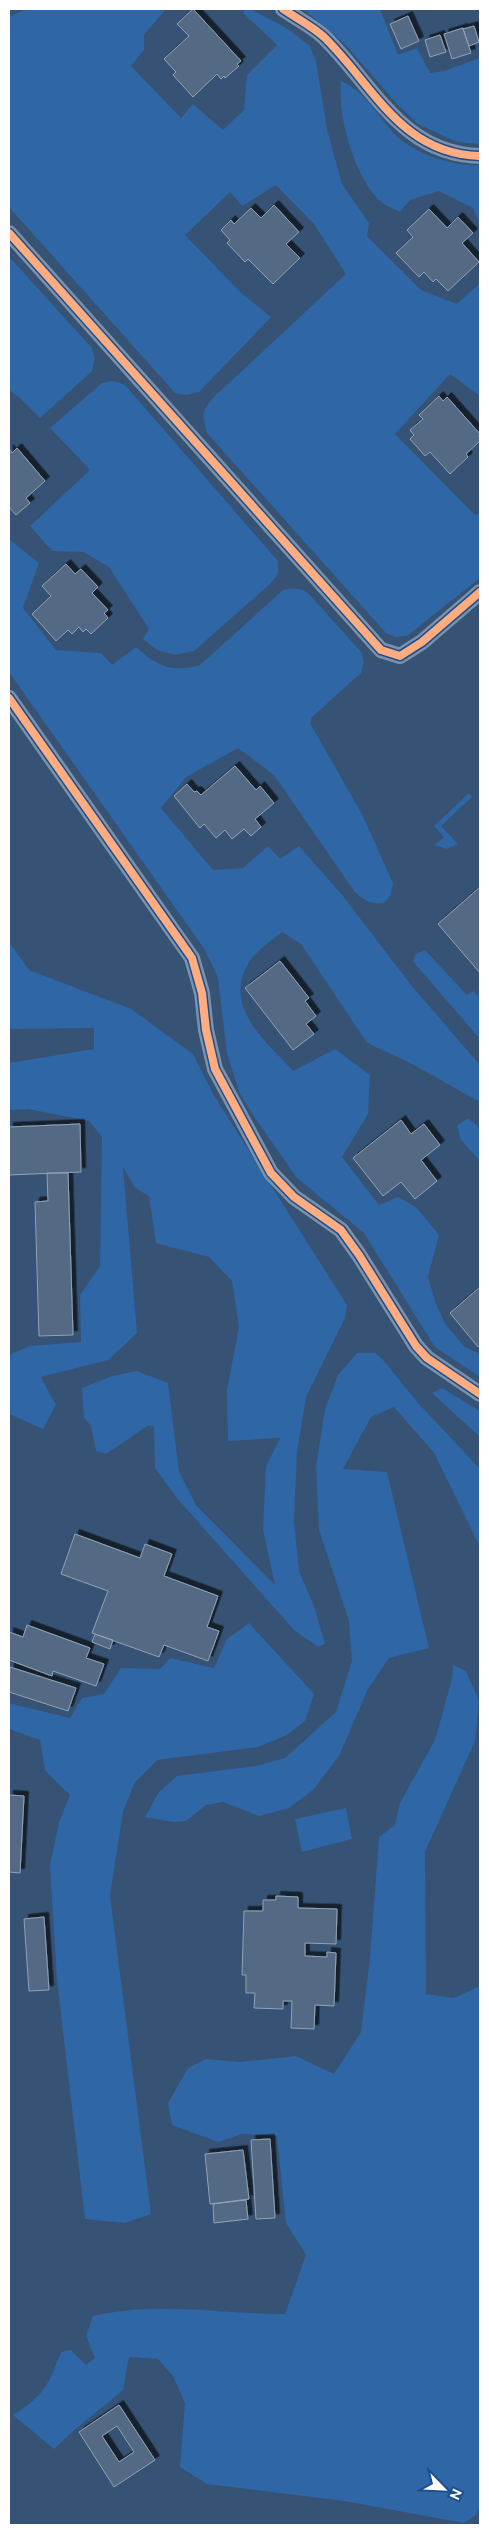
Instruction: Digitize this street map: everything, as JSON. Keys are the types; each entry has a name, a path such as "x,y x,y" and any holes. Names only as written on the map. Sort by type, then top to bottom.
{"street":[{"path":"283,9 322,35 358,73 391,116 411,134 452,152 480,156"},
{"path":"9,233 381,650 400,656 422,642 480,592"},
{"path":"9,698 192,958 202,992 206,1030 215,1069 271,1173 294,1198 341,1230 422,1352 480,1394"}],"shaded area":[{"path":"27,9 166,9 144,35 144,50 131,66 181,118 193,104 223,130 244,110 247,75 277,45 243,13 246,9 250,9 288,29 310,46 316,61 327,129 342,184 369,223 367,236 421,290 457,304 480,283 480,396 450,374 395,434 475,515 480,513 480,578 407,636 395,637 386,633 207,433 204,420 205,408 216,395 346,274 314,224 276,185 242,206 230,192 185,235 240,292 271,317 199,392 187,395 175,393 9,207 9,17"},
{"path":"303,9 380,9 398,55 417,48 430,73 444,71 480,58 480,144 457,142 418,124 396,103 345,44"},
{"path":"341,81 359,92 401,140 418,151 449,162 480,165 480,224 473,208 439,191 410,200 400,212 379,200 362,176 349,144 342,111"},
{"path":"9,259 12,260 92,348 95,358 92,371 40,418 9,390"},
{"path":"113,381 125,385 278,561 278,574 269,585 194,651 175,655 157,650 143,639 149,629 109,567 83,552 52,551 30,526 90,470 50,428 102,383"},
{"path":"9,539 39,563 23,608 56,650 101,653 112,665 136,647 151,659 165,666 181,668 200,665 283,590 300,589 309,594 362,653 364,662 361,673 312,717 310,723 362,814 393,883 391,894 384,903 368,901 354,891 274,775 238,748 186,777 161,808 213,870 243,868 268,846 280,859 299,846 343,896 411,985 480,1065 480,1102 410,1063 367,1043 301,944 282,932 264,946 248,964 242,980 241,995 244,1009 260,1036 293,1071 335,1049 370,1075 368,1114 342,1157 379,1205 398,1197 417,1208 439,1235 428,1277 436,1304 446,1325 465,1347 480,1354 480,1377 435,1347 364,1233 297,1178 240,1094 227,1054 218,978 205,950 9,672"},
{"path":"469,793 472,797 441,826 458,844 447,849 435,845 444,837 434,826"},
{"path":"9,942 29,970 131,1009 193,1054 213,1094 347,1305 345,1318 306,1397 297,1452 294,1521 299,1571 314,1606 325,1644 318,1647 294,1630 176,1497 155,1468 154,1427 149,1425 106,1454 96,1451 91,1426 84,1418 82,1388 112,1376 137,1371 168,1383 179,1472 196,1505 275,1585 263,1530 266,1466 280,1438 228,1441 227,1390 239,1327 232,1281 209,1257 156,1243 149,1196 135,1188 123,1167 137,1333 108,1360 41,1377 56,1405 43,1429 9,1414 9,1355 30,1346 81,1342 80,1295 100,1266 102,1137 89,1121 28,1109 9,1110 9,1063 94,1049 94,1028 9,1029"},
{"path":"425,950 467,995 473,991 480,998 480,1039 413,961 415,955"},
{"path":"468,1118 480,1128 480,1161 461,1140 457,1125"},
{"path":"357,1353 375,1353 383,1360 419,1404 480,1469 480,1547 434,1453 394,1407 371,1417 343,1469 387,1472 429,1648 389,1658 368,1689 339,1756 313,1790 289,1808 259,1816 223,1802 206,1805 186,1821 173,1822 145,1817 159,1792 177,1776 256,1766 285,1758 336,1712 352,1661 349,1621 319,1530 316,1467 325,1409 338,1375"},
{"path":"442,1388 480,1411 480,1437 432,1393"},
{"path":"249,1623 314,1694 305,1721 287,1735 258,1747 157,1760 135,1782 123,1812 110,1896 151,2214 125,2223 85,2219 57,1980 50,1865 59,1822 70,1795 45,1770 40,1740 9,1729 9,1703 70,1718 82,1698 104,1694 121,1668 160,1669 170,1658 214,1668 227,1639"},
{"path":"453,1665 466,1671 479,1701 475,1741 425,1852 426,1994 454,1998 480,1986 480,2506 476,2515 464,2523 344,2501 207,2484 180,2467 185,2403 173,2376 158,2359 129,2357 123,2390 54,2449 13,2415 32,2402 44,2389 61,2352 71,2350 86,2365 95,2358 86,2336 93,2316 142,2309 189,2309 285,2314 306,2255 286,2223 277,2136 242,2134 218,2142 172,2125 168,2103 188,2068 206,2059 239,2062 296,2056 334,2074 361,2032 370,1957 379,1837 395,1825 400,1803 435,1740 452,1679"},
{"path":"346,1808 352,1839 302,1852 295,1819"}],"building":[{"path":"193,9 241,61 237,64 239,66 225,78 224,76 221,79 217,74 193,97 173,75 176,72 164,59 189,36 177,24"},
{"path":"408,16 419,41 401,49 390,24"},
{"path":"474,26 479,42 469,46 463,29"},
{"path":"463,28 471,53 452,59 444,34"},
{"path":"440,35 446,52 430,57 425,40"},
{"path":"274,205 299,232 286,244 300,258 273,284 248,259 245,262 227,243 230,240 221,230 231,220 234,224 251,208 261,218"},
{"path":"429,209 447,228 458,217 473,233 462,243 479,262 448,291 436,279 433,282 424,272 419,277 396,253 413,237 407,230"},
{"path":"439,396 443,401 447,397 480,434 480,441 466,454 468,457 450,474 430,452 425,456 410,439 414,435 410,430 423,419 419,415"},
{"path":"17,448 45,481 26,498 30,503 16,515 9,507 9,449 12,453"},
{"path":"66,564 75,574 81,569 98,587 92,593 108,610 104,613 108,618 91,634 86,629 83,632 79,627 72,634 68,630 56,641 32,614 51,596 42,586"},
{"path":"235,766 256,790 260,786 274,803 255,819 261,827 251,836 244,829 232,839 225,830 216,838 204,824 200,828 174,796 187,784 194,792 197,791 201,795"},
{"path":"480,887 480,973 438,924"},
{"path":"280,961 309,998 305,1001 316,1016 306,1024 314,1034 293,1050 245,988"},
{"path":"401,1120 411,1134 424,1124 440,1145 421,1160 437,1181 415,1199 401,1182 383,1196 353,1158"},
{"path":"80,1124 81,1172 9,1175 9,1127"},
{"path":"47,1173 68,1173 73,1335 39,1336 35,1202 48,1201"},
{"path":"480,1287 480,1346 478,1347 450,1313"},
{"path":"75,1534 140,1558 145,1544 172,1554 164,1576 218,1596 207,1627 219,1631 208,1661 164,1645 159,1657 92,1633 108,1591 61,1574"},
{"path":"27,1625 90,1648 86,1658 104,1664 96,1686 53,1671 52,1676 9,1660 9,1632 23,1637"},
{"path":"95,1634 113,1640 110,1649 92,1642"},
{"path":"10,1667 76,1688 68,1711 9,1692"},
{"path":"9,1795 24,1796 20,1873 9,1872"},
{"path":"276,1896 298,1897 298,1908 337,1909 336,1944 305,1943 305,1956 327,1957 327,1952 336,1953 334,2006 315,2005 314,2029 291,2028 292,2001 283,2001 283,2009 254,2008 255,1993 246,1993 246,1975 242,1975 244,1911 263,1911 263,1900 276,1900"},
{"path":"44,1917 49,1990 29,1991 24,1919"},
{"path":"270,2139 275,2218 256,2219 251,2140"},
{"path":"243,2150 249,2199 210,2204 205,2154"},
{"path":"246,2200 248,2219 214,2223 213,2204"},
{"path":"119,2405 155,2460 114,2487 79,2432","holes":["117,2426 134,2452 119,2462 102,2436"]}],"cycle path":[{"path":"283,9 324,37 391,114 409,130 429,143 453,152 480,156"},
{"path":"9,233 381,650 400,656 422,642 480,592"},
{"path":"9,698 192,958 202,993 206,1030 215,1069 271,1173 294,1197 341,1230 359,1255 416,1346 427,1358 480,1394"}]}
